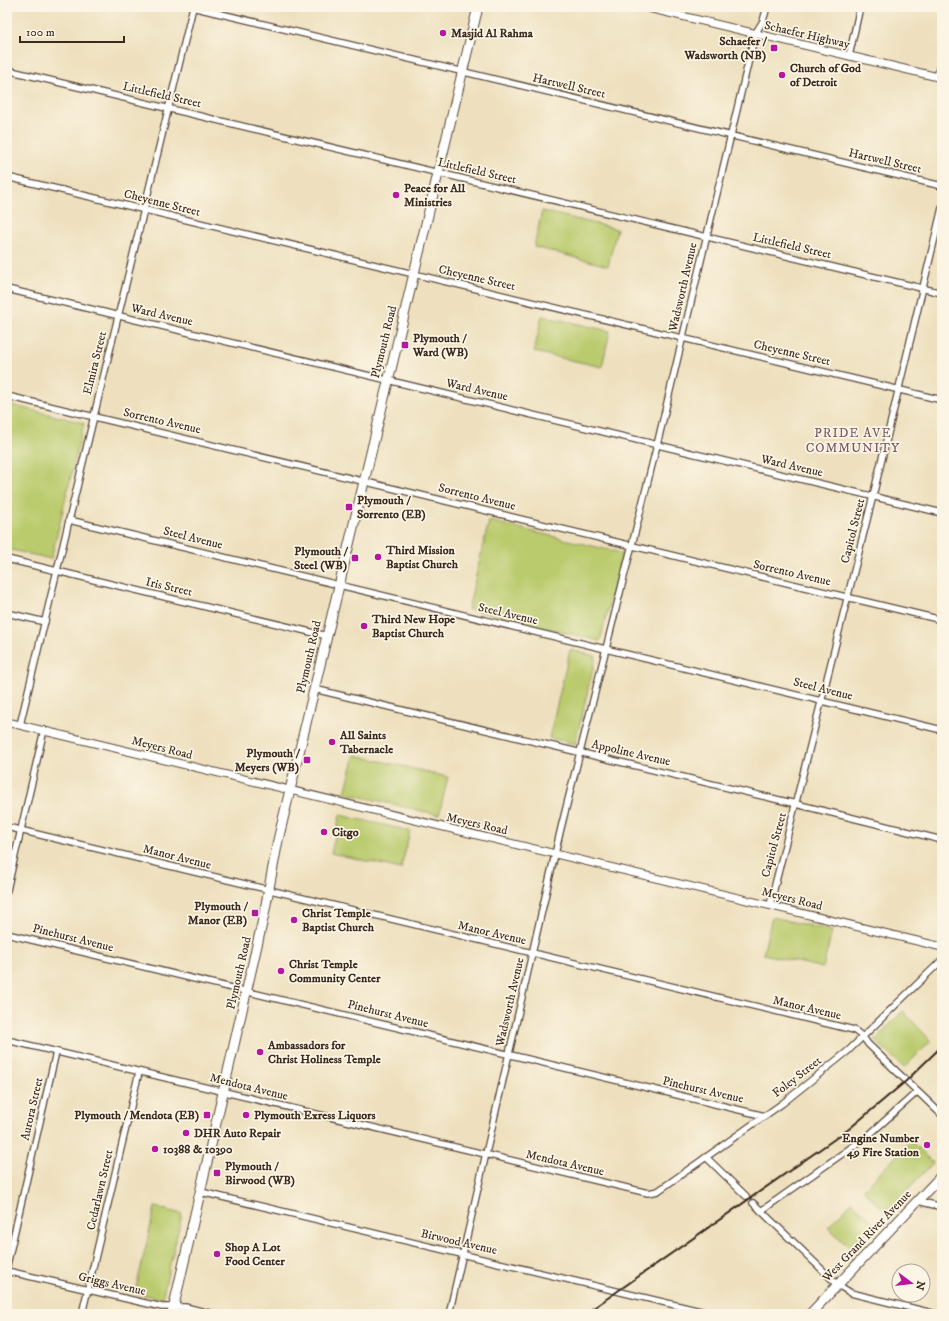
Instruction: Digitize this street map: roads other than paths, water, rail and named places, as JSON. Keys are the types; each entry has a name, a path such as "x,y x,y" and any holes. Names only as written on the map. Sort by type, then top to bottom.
{"main road":[{"name":"Plymouth Road","path":"173,1311 247,992 278,840 478,7"},
{"name":"West Grand River Avenue","path":"810,1314 942,1175"}],"street":[{"name":"Hartwell Street","path":"192,7 942,186"},
{"name":"Elmira Street","path":"20,725 192,7"},
{"name":"Schaefer Highway","path":"644,7 672,10 755,34 940,78"},
{"name":"Wadsworth Avenue","path":"449,1314 555,854 657,445 755,34 764,21 767,7"},
{"path":"848,56 860,7"},
{"path":"940,78 942,58"},
{"name":"Littlefield Street","path":"7,70 942,293"},
{"name":"Cheyenne Street","path":"7,177 942,400"},
{"name":"Capitol Street","path":"770,905 873,496 942,208"},
{"name":"Ward Avenue","path":"7,289 942,513"},
{"name":"Sorrento Avenue","path":"7,396 942,620"},
{"name":"Steel Avenue","path":"69,520 942,730"},
{"name":"Iris Street","path":"7,559 327,636"},
{"path":"7,613 45,622"},
{"name":"Appoline Avenue","path":"314,688 942,840"},
{"name":"Meyers Road","path":"7,722 942,947"},
{"path":"7,890 44,730"},
{"name":"Manor Avenue","path":"7,827 854,1030 863,1037 868,1044 942,1115"},
{"name":"Pinehurst Avenue","path":"7,934 764,1116"},
{"name":"Foley Street","path":"650,1193 658,1191 764,1116 848,1051 942,960"},
{"name":"Mendota Avenue","path":"7,1040 643,1193 650,1193"},
{"name":"Aurora Street","path":"7,1265 56,1052"},
{"name":"Cedarlawn Street","path":"82,1314 138,1072"},
{"path":"761,1211 869,1135 917,1092"},
{"path":"706,1157 746,1196"},
{"name":"Birwood Avenue","path":"201,1192 713,1314"},
{"path":"918,1201 942,1207"},
{"path":"753,1203 838,1285 851,1293 936,1314"},
{"name":"Griggs Avenue","path":"7,1271 162,1307 173,1311 185,1307 213,1314"}],"railway":[{"path":"585,1314 849,1129 906,1081 942,1046"}],"place":[{"name":"Masjid Al Rahma","path":"443,33"},
{"name":"Schaefer / Wadsworth (NB)","path":"774,48"},
{"name":"Church of God of Detroit","path":"782,75"},
{"name":"Peace for All Ministries","path":"396,195"},
{"name":"Plymouth / Ward (WB)","path":"405,345"},
{"name":"Plymouth / Sorrento (EB)","path":"349,507"},
{"name":"Third Mission Baptist Church","path":"378,557"},
{"name":"Plymouth / Steel (WB)","path":"355,558"},
{"name":"Third New Hope Baptist Church","path":"364,626"},
{"name":"All Saints Tabernacle","path":"332,742"},
{"name":"Plymouth / Meyers (WB)","path":"307,760"},
{"name":"Citgo","path":"324,832"},
{"name":"Plymouth / Manor (EB)","path":"255,913"},
{"name":"Christ Temple Baptist Church","path":"294,920"},
{"name":"Christ Temple Community Center","path":"281,971"},
{"name":"Ambassadors for Christ Holiness Temple","path":"260,1052"},
{"name":"Plymouth / Mendota (EB)","path":"207,1115"},
{"name":"Plymouth Exress Liquors","path":"246,1115"},
{"name":"DHR Auto Repair","path":"186,1133"},
{"name":"Engine Number 49 Fire Station","path":"927,1145"},
{"name":"10388 & 10390","path":"155,1149"},
{"name":"Plymouth / Birwood (WB)","path":"217,1173"},
{"name":"Shop A Lot Food Center","path":"217,1254"}],"district":[{"name":"PRIDE AVE COMMUNITY","path":"853,440"}]}
